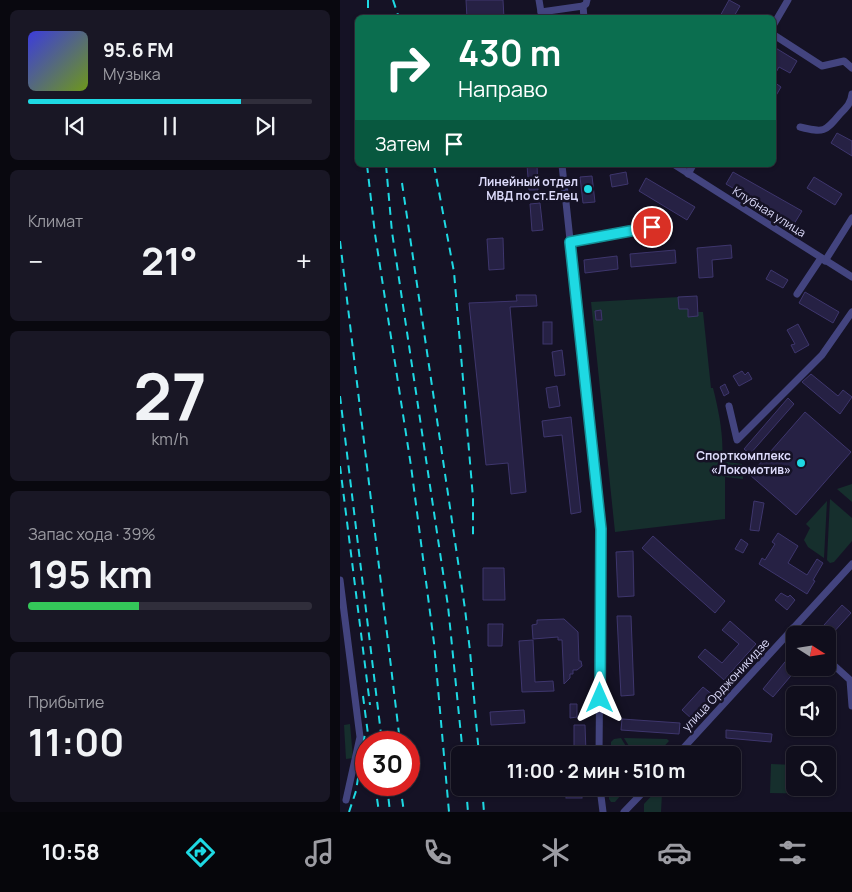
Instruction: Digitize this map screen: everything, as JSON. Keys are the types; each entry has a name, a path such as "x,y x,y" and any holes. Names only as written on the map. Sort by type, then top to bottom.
{"street":[{"path":"540,0 541,14 585,3"},
{"path":"776,21 788,0"},
{"path":"776,36 822,66 844,60 852,68"},
{"path":"800,127 815,131 830,128 851,102 852,94"},
{"path":"562,167 601,529 599,746"},
{"name":"Клубная улица","path":"678,167 852,277"},
{"path":"688,174 692,167"},
{"path":"797,294 852,218"},
{"path":"570,242 652,227"},
{"path":"729,406 737,440 822,355 852,312"},
{"name":"улица Орджоникидзе","path":"795,626 852,564"},
{"path":"340,580 360,737 346,800"},
{"name":"улица Орджоникидзе","path":"685,746 786,636"},
{"path":"836,667 850,680 852,706"},
{"path":"601,796 603,812"},
{"path":"624,812 639,796"}],"green space":[{"path":"697,296 697,312 703,312 711,388 713,388 720,424 722,461 742,464 743,479 725,477 725,519 615,532 591,302"},
{"path":"852,484 852,502 837,489"},
{"path":"830,499 852,518 852,541 834,562 830,563 827,560"},
{"path":"827,501 824,558 808,547 804,540 810,528 806,524"},
{"path":"350,724 353,758 346,759 344,725"},
{"path":"621,738 626,746 611,746 611,742 614,739"},
{"path":"624,738 667,739 669,741 664,746 629,746"},
{"path":"771,764 786,765 786,793 770,793"},
{"path":"609,796 620,796 615,802 611,802"},
{"path":"651,796 662,796 661,812 644,812 644,804"}],"building":[{"path":"466,0 503,0 504,15 467,15"},
{"path":"729,0 740,6 735,15 721,15"},
{"path":"776,48 797,61 790,73 779,67 776,72"},
{"path":"776,83 781,87 776,96"},
{"path":"837,133 852,141 852,156 831,143"},
{"path":"527,167 537,167 538,190 529,190"},
{"path":"626,172 628,184 612,187 610,175"},
{"path":"733,172 802,211 794,224 726,184"},
{"name":"Линейный отдел МВД по ст.Елец","path":"592,176 595,202 583,203 580,177"},
{"path":"814,177 842,194 835,205 807,188"},
{"path":"646,178 695,207 687,220 639,191"},
{"path":"540,203 543,230 532,231 530,204"},
{"path":"503,238 504,269 489,270 487,239"},
{"path":"731,245 732,258 712,260 713,277 699,278 697,248"},
{"path":"675,250 676,263 631,267 630,254"},
{"path":"617,256 618,269 585,273 584,260"},
{"path":"771,270 788,280 783,288 766,279"},
{"path":"805,292 839,312 833,323 799,303"},
{"path":"516,295 536,295 537,306 510,307 526,492 511,494 508,463 486,465 469,303 517,301"},
{"path":"697,296 698,316 688,317 688,309 679,309 678,297"},
{"path":"601,310 602,320 596,320 595,311"},
{"path":"543,322 552,322 552,344 543,344"},
{"path":"798,324 809,345 795,353 791,345 795,344 787,330"},
{"path":"562,350 565,375 555,376 552,352"},
{"path":"742,371 745,375 748,372 752,379 739,386 733,376"},
{"path":"811,374 838,396 843,390 852,397 840,414 802,382"},
{"path":"725,384 729,393 724,396 720,387"},
{"path":"557,386 560,406 549,408 546,388"},
{"path":"788,398 794,404 750,454 744,449"},
{"name":"Спорткомплекс «Локомотив»","path":"805,412 851,452 796,515 750,475"},
{"path":"571,417 581,512 571,514 562,435 544,437 542,421"},
{"path":"754,501 764,503 759,531 750,530"},
{"path":"778,533 798,546 788,563 807,575 817,559 823,563 807,594 759,564 762,558 765,560 775,544 772,542"},
{"path":"653,536 725,601 715,613 642,548"},
{"path":"741,539 748,544 743,553 735,549"},
{"path":"633,551 634,596 618,597 616,552"},
{"path":"483,568 504,568 505,600 483,600"},
{"path":"781,593 788,597 790,595 795,600 787,610 775,600"},
{"path":"842,605 851,613 836,630 836,626 823,626"},
{"path":"617,616 631,616 634,695 621,696"},
{"path":"564,619 578,632 579,661 581,661 582,666 577,670 573,670 573,674 570,674 570,678 564,684 562,640 558,640 558,637 533,639 532,625 537,624 537,620"},
{"path":"730,621 756,644 724,680 698,657 705,649 722,663 739,644 722,630"},
{"path":"488,624 503,624 502,646 488,646"},
{"path":"533,640 535,682 553,681 554,691 522,692 519,641"},
{"path":"786,661 786,676 791,676 773,697 763,689"},
{"path":"703,687 713,695 692,719 682,710"},
{"path":"570,704 577,704 577,717 570,718"},
{"path":"524,710 525,723 491,725 490,712"},
{"path":"622,719 680,723 679,734 621,730"},
{"path":"574,725 585,725 586,746 574,746"},
{"path":"726,730 772,734 771,742 726,738"},
{"path":"566,796 582,796 582,798 566,798"}],"railway":[{"path":"368,0 368,15"},
{"path":"393,0 398,15"},
{"path":"367,167 375,234 411,466 434,643 449,812"},
{"path":"386,167 392,232 448,606 462,746"},
{"path":"434,167 454,272 473,498 473,540"},
{"path":"402,183 465,609 478,746"},
{"path":"340,241 399,731"},
{"path":"340,396 381,731"},
{"path":"340,466 370,705"},
{"path":"363,696 368,731"},
{"path":"349,812 355,794"},
{"path":"377,796 379,812"},
{"path":"388,796 390,812"},
{"path":"402,796 404,812"},
{"path":"467,796 468,812"},
{"path":"483,796 484,812"}],"place":[{"name":"Линейный отдел МВД по ст.Елец","path":"588,189"},
{"name":"Спорткомплекс «Локомотив»","path":"801,463"}],"route":[{"path":"600,698 601,529 570,242 652,227"}]}
